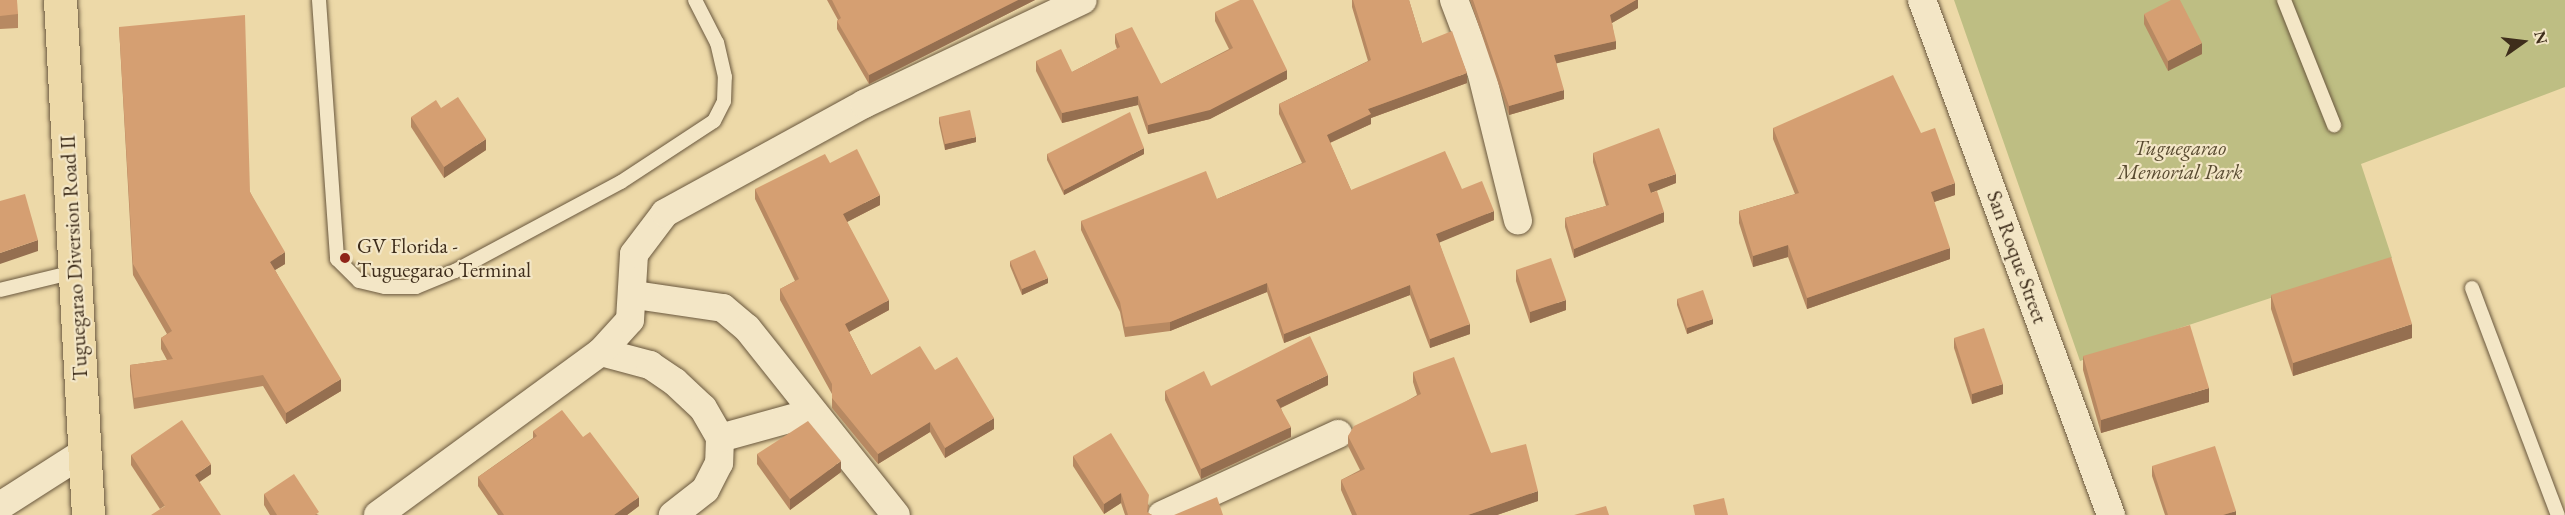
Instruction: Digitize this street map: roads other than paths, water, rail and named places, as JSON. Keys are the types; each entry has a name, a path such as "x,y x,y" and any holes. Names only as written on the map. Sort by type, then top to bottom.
{"highway":[{"name":"Tuguegarao Diversion Road Ⅱ","path":"60,0 88,515"}],"street":[{"path":"378,515 410,507 602,352 630,320 635,295 634,254 665,213 864,104 1083,0"},
{"path":"1454,0 1481,71 1518,221"},
{"name":"San Roque Street","path":"1922,0 2110,515"},
{"path":"635,295 723,308 747,328 811,413 896,515"},
{"path":"602,352 650,365 675,382 703,408 720,438 719,463 705,490 673,515"},
{"path":"720,438 811,413"},
{"path":"1162,515 1338,434"},
{"path":"0,506 86,451"}],"lane":[{"path":"319,0 337,259 359,280 385,287 416,287 455,271 621,182 714,121 723,102 725,77 717,43 695,0"},
{"path":"2284,0 2334,125"},
{"path":"0,290 74,272"},
{"path":"2472,288 2559,515"}],"place":[{"name":"GV Florida - Tuguegarao Terminal","path":"345,258"}],"park label":[{"name":"Tuguegarao Memorial Park","path":"2180,160"}]}
